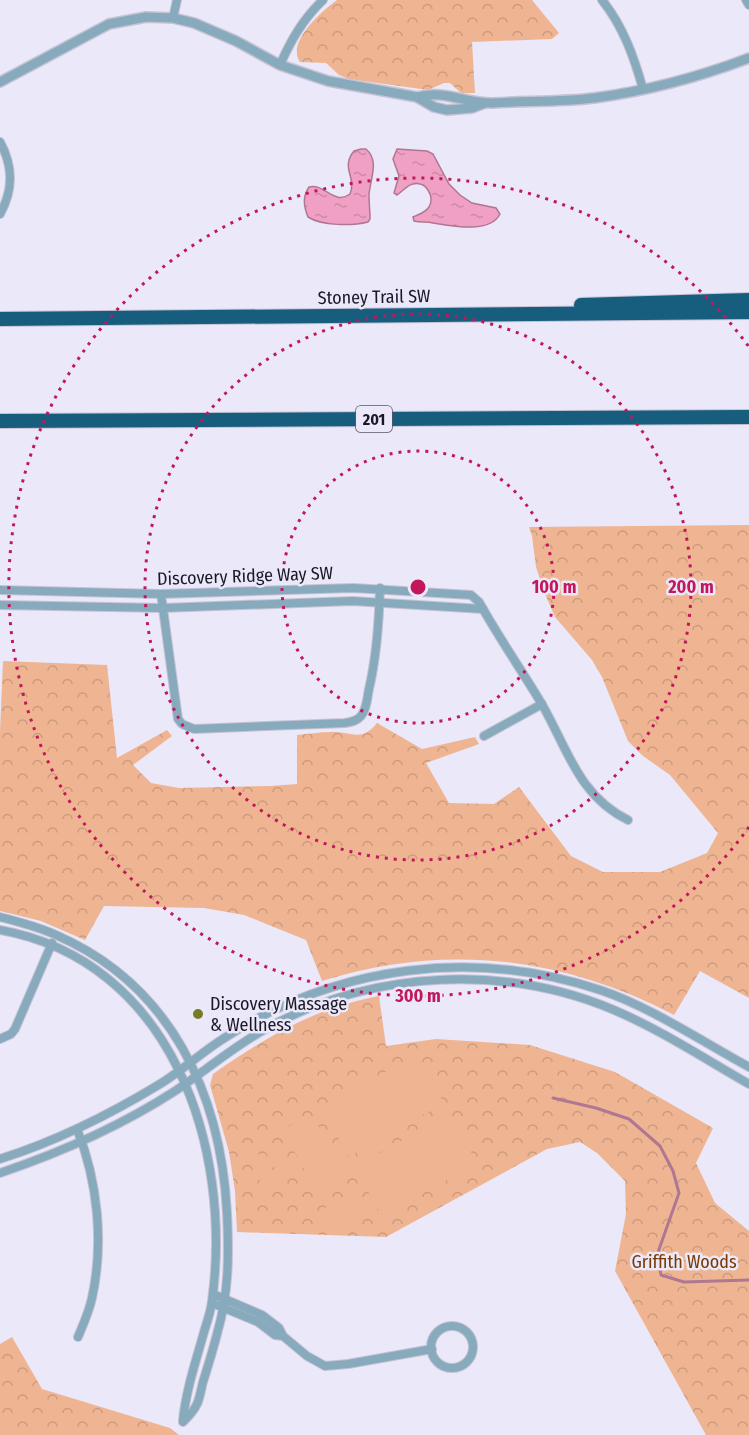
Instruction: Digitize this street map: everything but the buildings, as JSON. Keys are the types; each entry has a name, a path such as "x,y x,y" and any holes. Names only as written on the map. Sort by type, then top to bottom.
{"highway":[{"path":"510,313 598,303 749,300"},
{"name":"Stoney Trail SW","path":"0,319 749,312"},
{"name":"201","path":"0,421 749,417"}],"street":[{"path":"173,18 177,0"},
{"path":"280,65 295,33 306,17 323,0"},
{"path":"602,0 614,15 626,40 643,89"},
{"path":"746,0 749,5"},
{"path":"0,82 109,24 146,16 173,18 194,23 236,41 280,65 328,81 417,97 435,107 447,110 472,108 485,103"},
{"path":"417,97 442,94 485,103 593,98 693,77 749,58"},
{"path":"0,142 8,155 10,168 7,199 0,214"},
{"path":"161,594 178,719 182,724 194,729 239,728 345,723 353,722 361,716 366,706 375,663 379,633 380,588"},
{"name":"Discovery Ridge Way SW","path":"0,590 161,594 380,588 464,593 474,597 483,609 542,704 574,768 586,786 602,804 628,820"},
{"path":"272,591 272,605"},
{"path":"56,593 56,608"},
{"name":"Discovery Ridge Way SW","path":"0,605 56,608 163,608 380,602 483,609"},
{"path":"484,736 542,704"},
{"path":"0,917 56,934 117,971 157,1012 192,1062 198,1075 218,1141 226,1195 229,1255 225,1303 197,1405 183,1422 185,1398 212,1298 216,1251 214,1195 205,1142 186,1083 169,1048 148,1019 110,981 77,959 51,946 20,934 0,930"},
{"path":"0,1039 11,1034 15,1029 56,934"},
{"path":"0,1159 77,1130 128,1103 240,1029 298,998 348,981 388,972 439,966 488,967 552,977 600,990 637,1006 749,1067"},
{"path":"488,967 488,980"},
{"path":"110,981 117,971"},
{"path":"0,1173 82,1142 145,1109 198,1075 234,1048 269,1027 303,1011 339,997 372,988 423,981 488,980 558,990 596,1003 645,1025 749,1084"},
{"path":"596,1003 600,990"},
{"path":"298,998 303,1011"},
{"path":"690,1050 697,1038"},
{"path":"77,1130 90,1167 97,1207 97,1245 92,1297 78,1338"},
{"path":"214,1195 226,1195"},
{"path":"212,1298 262,1315 279,1328 283,1336 307,1356 325,1366 432,1349"},
{"path":"448,1326 461,1328 472,1341 472,1354 468,1360 456,1367 443,1365 438,1361 432,1349 434,1337 448,1326"}],"green space":[{"path":"337,0 532,0 559,33 552,39 472,42 475,93 461,93 450,83 444,83 428,90 349,79 339,75 326,63 300,62 297,54 302,36 315,19"},
{"path":"749,525 749,998 700,971 674,1015 631,995 588,979 545,968 501,962 457,960 413,962 368,969 322,981 306,940 244,915 204,908 104,906 85,940 41,921 0,911 0,731 3,661 107,665 117,758 167,730 172,736 133,765 151,783 179,788 297,784 297,735 338,732 355,735 366,733 377,723 422,749 475,737 479,744 426,763 449,803 494,804 519,787 571,856 603,872 660,872 707,853 718,833 670,775 643,756 628,741 602,677 592,660 555,617 536,567 529,527"},
{"name":"Griffith Woods","path":"379,996 386,1046 436,1039 530,1045 615,1072 713,1128 696,1163 715,1203 749,1231 749,1435 706,1435 615,1271 626,1214 625,1181 597,1153 580,1142 547,1149 386,1237 237,1232 235,1191 229,1152 210,1085 213,1074 272,1036 312,1016"},
{"path":"417,1054 444,1103 349,1157 321,1108"},
{"path":"450,1114 477,1163 382,1216 354,1167"},
{"path":"308,1115 314,1118 345,1173 344,1180 322,1192 316,1191 284,1133 286,1128"},
{"path":"278,1143 294,1172 281,1179 265,1151"},
{"path":"261,1153 277,1181 264,1188 248,1160"},
{"path":"326,1202 362,1202 362,1225 325,1225"},
{"path":"12,1337 42,1389 170,1428 179,1435 0,1435 0,1344"}],"water":[{"path":"366,149 373,159 368,222 337,224 321,222 308,217 304,202 309,187 320,188 339,197 350,194 352,182 348,162 354,151"},
{"path":"397,149 427,151 433,154 449,184 460,195 472,203 496,208 500,214 488,224 470,227 414,221 413,217 429,207 431,198 428,190 418,184 409,186 397,195 394,193 399,176 393,159"}],"waterway":[{"path":"553,1098 596,1108 629,1119 660,1146 673,1171 679,1193 657,1255 661,1275 684,1282 749,1280"}],"place":[{"name":"Discovery Massage & Wellness","path":"198,1014"}]}
